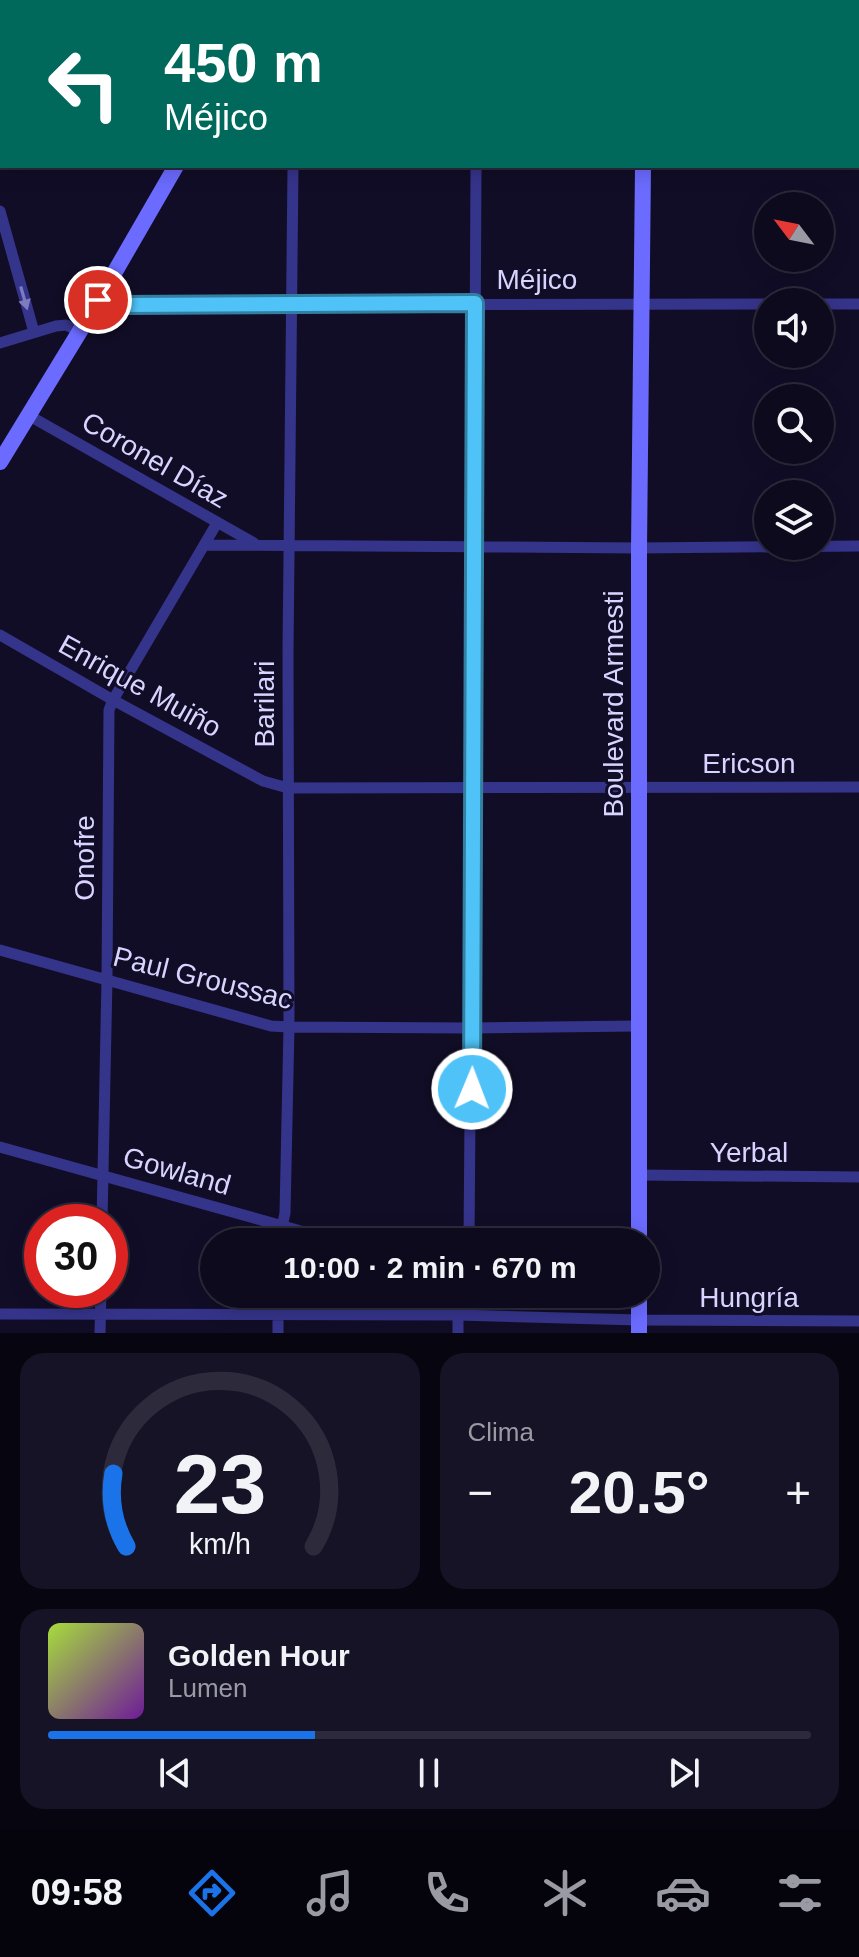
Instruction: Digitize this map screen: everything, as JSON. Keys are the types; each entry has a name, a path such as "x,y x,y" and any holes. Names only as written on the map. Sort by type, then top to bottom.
{"main road":[{"path":"0,462 175,168"},
{"name":"Boulevard Armesti","path":"639,1228 637,1026 643,168"}],"street":[{"name":"Barilari","path":"282,1226 285,1213 289,1027 293,168"},
{"path":"469,1228 476,168"},
{"path":"1,216 34,332"},
{"name":"Méjico","path":"98,300 120,305 754,304"},
{"path":"834,304 859,304"},
{"path":"0,343 66,325 79,331"},
{"name":"Coronel Díaz","path":"28,415 258,545"},
{"name":"Onofre","path":"102,1204 109,710 217,523"},
{"name":"Coronel Díaz","path":"204,545 859,546"},
{"name":"Enrique Muiño","path":"0,635 113,700 274,785 288,788 640,787"},
{"name":"Ericson","path":"640,787 859,787"},
{"name":"Paul Groussac","path":"0,950 261,1024 289,1027 472,1028 637,1026"},
{"name":"Gowland","path":"0,1147 289,1228"},
{"name":"Yerbal","path":"638,1175 859,1177"},
{"path":"100,1308 100,1333"},
{"path":"278,1308 278,1333"},
{"path":"458,1308 458,1333"},
{"name":"Hungría","path":"0,1314 458,1315 639,1326 859,1321"}],"route":[{"path":"98,300 120,305 475,303 472,1089"}]}
